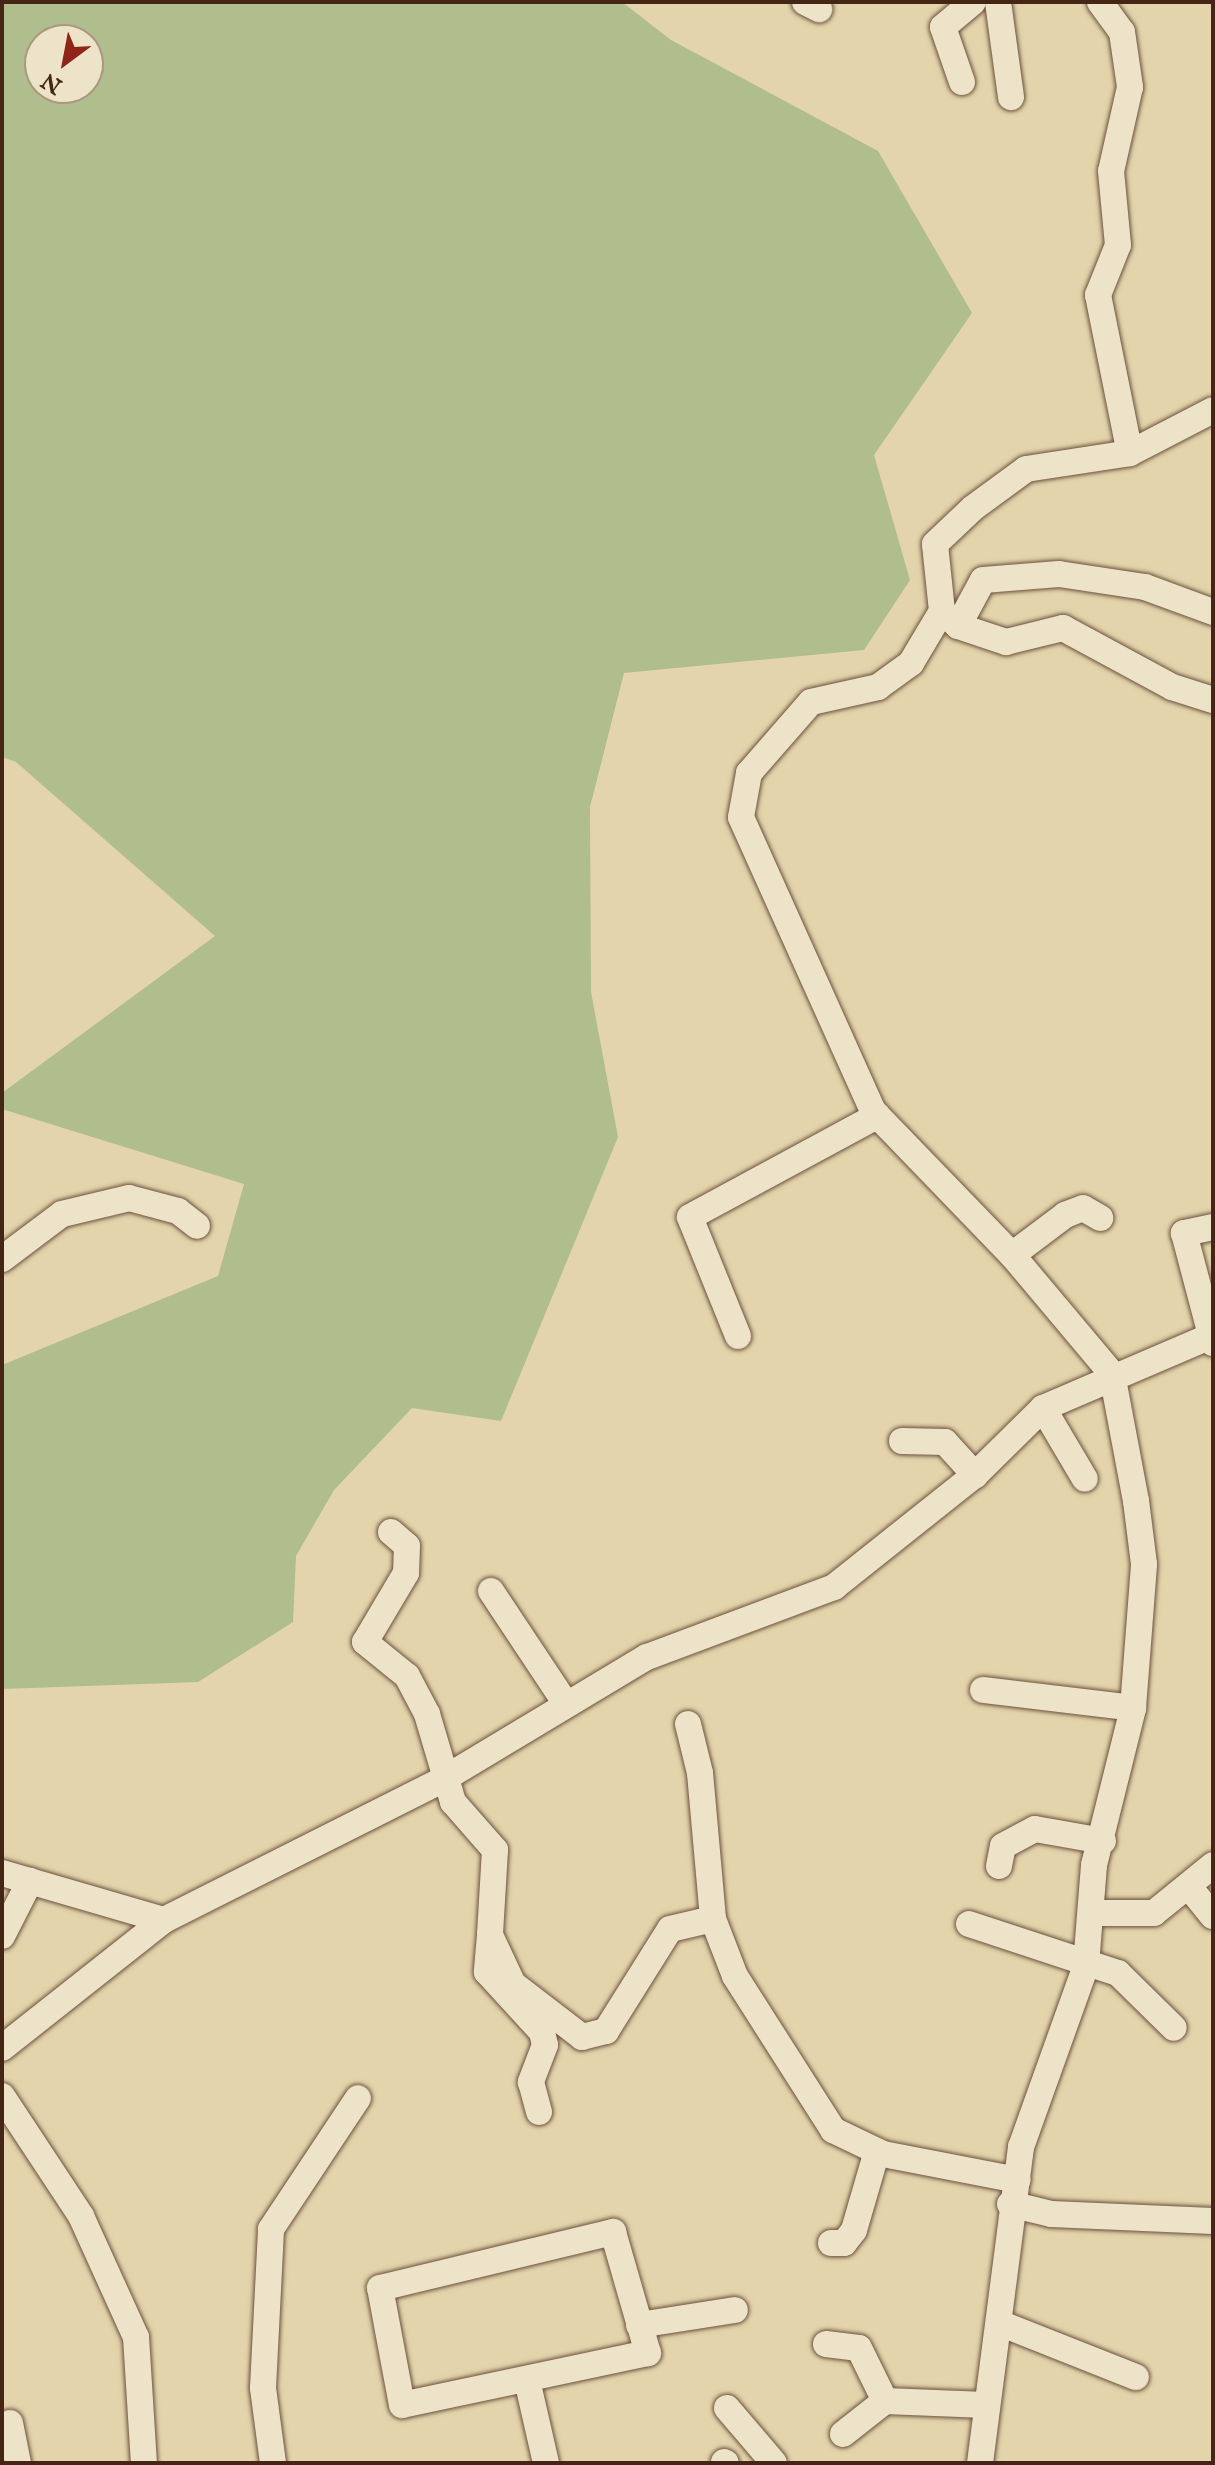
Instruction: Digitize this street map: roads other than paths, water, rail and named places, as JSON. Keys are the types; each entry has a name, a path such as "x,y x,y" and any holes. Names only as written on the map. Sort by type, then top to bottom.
{"street":[{"path":"962,82 943,27 973,2"},
{"path":"998,2 1011,97"},
{"path":"1100,2 1122,32 1130,87 1111,171 1118,245 1098,295 1130,453"},
{"path":"950,618 935,544 973,508 1026,469 1130,453 1213,410"},
{"path":"980,2463 986,2405 1002,2324 1021,2147 1086,1965 1096,1913 1094,1865 1103,1841 1133,1708 1144,1564 1112,1374 1012,1255 877,1116 741,817 749,773 811,702 878,687 911,663 983,580 1059,574 1145,587 1213,612"},
{"path":"950,618 1006,642 1063,628 1172,687 1213,700"},
{"path":"738,1336 690,1217 877,1116"},
{"path":"2,1259 62,1214 129,1198 178,1211 197,1226"},
{"path":"1012,1255 1065,1215 1083,1208 1100,1218"},
{"path":"2,2048 164,1920 442,1780 647,1657 834,1587 975,1475 1043,1408 1112,1374 1211,1338 1184,1233 1213,1227"},
{"path":"1043,1408 1085,1479"},
{"path":"902,1441 945,1442 975,1475"},
{"path":"391,1532 407,1546 406,1573 365,1642 407,1676 427,1714 442,1780 495,1850 487,1972 542,2032 545,2045 531,2082 539,2112"},
{"path":"491,1591 566,1704"},
{"path":"983,1690 1133,1708"},
{"path":"688,1724 700,1773 713,1919 735,1976 833,2130 877,2151 1014,2192 1051,2214 1213,2221"},
{"path":"999,1866 1003,1846 1035,1829 1103,1841"},
{"path":"1096,1913 1154,1913 1190,1888 1213,1865"},
{"path":"2,1873 164,1920"},
{"path":"2,1936 30,1881"},
{"path":"1190,1888 1213,1916"},
{"path":"490,1935 513,1984 582,2037 621,2017 670,1929 713,1919"},
{"path":"969,1924 1118,1973 1174,2028"},
{"path":"2,2096 81,2216 136,2337 144,2463"},
{"path":"273,2463 263,2388 271,2229 358,2098"},
{"path":"831,2243 844,2243 854,2230 877,2151"},
{"path":"613,2232 648,2353 527,2380 402,2405 380,2288 613,2232"},
{"path":"639,2325 735,2310"},
{"path":"1002,2324 1136,2377"},
{"path":"826,2344 859,2348 885,2401"},
{"path":"527,2380 546,2463"},
{"path":"843,2434 885,2401 986,2405"},
{"path":"727,2408 774,2463"},
{"path":"10,2423 18,2463"}]}
